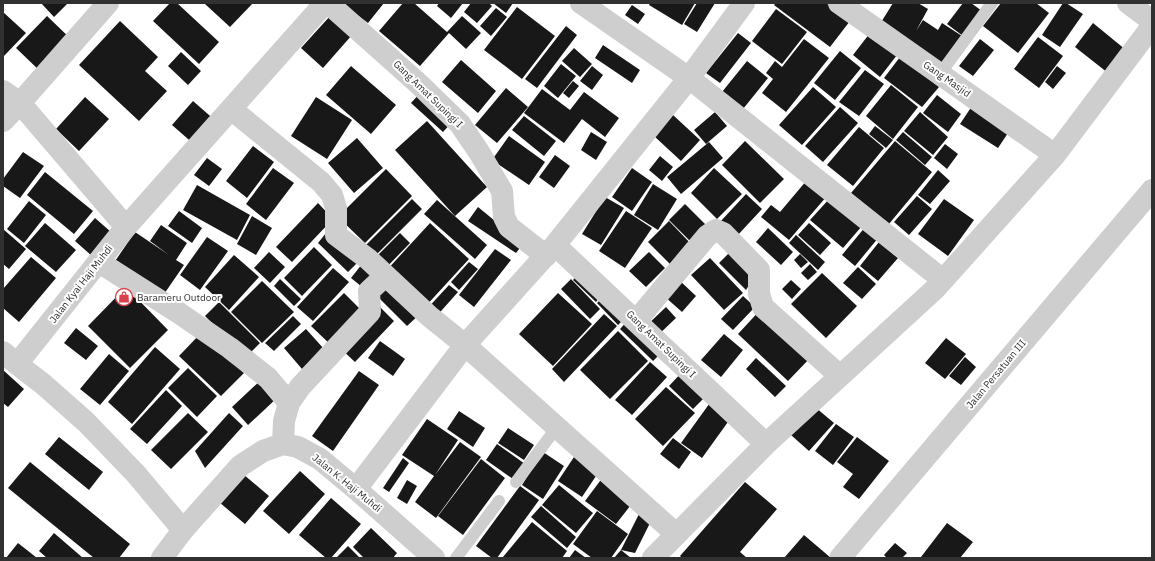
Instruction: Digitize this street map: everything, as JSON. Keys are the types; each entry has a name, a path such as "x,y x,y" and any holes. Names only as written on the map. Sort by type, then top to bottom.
{"street":[{"path":"3,121 108,3"},
{"name":"Jalan Kyai Haji Muhdi","path":"183,530 136,474 86,422 44,384 10,358 99,262 126,227 325,3"},
{"name":"Gang Amat Supingi I","path":"328,3 420,85 460,124 479,152 502,191 504,217 509,226 551,251 636,320 766,444"},
{"path":"581,3 689,78 943,280"},
{"path":"356,489 465,345 551,251 689,78 744,3"},
{"name":"Gang Masjid","path":"839,3 1055,155"},
{"path":"1128,3 1152,21"},
{"path":"653,558 766,444 935,289 1055,155 1152,26"},
{"path":"3,91 20,103 126,227"},
{"path":"231,109 321,182 332,195 336,208 336,235 368,260 429,316 465,345 676,534"},
{"name":"Jalan Persatuan III","path":"840,558 1152,190"},
{"path":"636,320 707,236 716,230 724,233 759,270 759,294 763,308 840,376"},
{"path":"99,262 179,313 230,348 268,378 289,403"},
{"path":"162,558 183,530 240,466 263,451 283,444 284,421 289,403 300,387 370,312 369,291 385,276"},
{"name":"Jalan K. Haji Muhdi","path":"283,444 298,447 320,459 434,558"}],"lane":[{"path":"940,74 992,3"},
{"path":"516,482 557,427"},
{"path":"456,558 499,500"}],"building":[{"path":"41,3 68,3 54,17"},
{"path":"170,3 177,3 219,42 199,64 153,21"},
{"path":"253,3 230,27 205,4"},
{"path":"341,3 384,3 368,23"},
{"path":"403,3 414,3 447,32 462,16 481,33 466,49 449,33 420,66 379,31"},
{"path":"439,3 463,3 451,18 437,6"},
{"path":"471,3 489,3 492,6 477,23 464,12"},
{"path":"493,3 513,3 506,13"},
{"path":"650,3 695,3 682,25 649,5"},
{"path":"697,3 715,3 697,32 684,24"},
{"path":"776,3 826,3 850,21 830,47 774,5"},
{"path":"893,3 918,3 928,9 916,31 923,20 938,30 942,23 962,36 944,65 880,24"},
{"path":"963,3 971,3 982,11 963,36 947,24"},
{"path":"1001,3 1036,3 1049,13 1018,53 983,26"},
{"path":"1063,3 1066,3 1083,14 1060,47 1042,35"},
{"path":"632,5 645,14 638,24 625,15"},
{"path":"517,7 555,36 522,79 484,50"},
{"path":"496,8 507,17 491,36 480,26"},
{"path":"776,9 807,32 782,64 752,41"},
{"path":"3,12 26,33 3,57"},
{"path":"331,15 352,35 323,68 301,48"},
{"path":"47,16 73,41 42,73 16,48"},
{"path":"120,21 158,57 145,71 167,91 139,121 79,65"},
{"path":"1093,23 1126,50 1108,73 1075,47"},
{"path":"566,26 577,35 537,88 525,79"},
{"path":"738,33 751,43 720,83 706,73"},
{"path":"870,33 897,55 880,77 853,55"},
{"path":"1038,37 1063,56 1039,88 1014,69"},
{"path":"804,39 829,58 786,112 762,93 773,79 766,73 775,61 782,67"},
{"path":"980,39 994,50 973,76 959,66"},
{"path":"603,45 640,70 632,83 595,58"},
{"path":"574,48 592,64 580,77 562,61"},
{"path":"840,51 861,68 835,100 814,83"},
{"path":"181,52 201,71 188,85 168,66"},
{"path":"900,57 939,87 922,107 884,78"},
{"path":"461,60 496,91 478,113 442,82"},
{"path":"747,61 768,78 743,109 722,92"},
{"path":"561,64 576,76 558,98 544,86"},
{"path":"351,66 396,105 371,134 326,95"},
{"path":"592,66 603,75 592,90 580,81"},
{"path":"1057,66 1066,73 1053,89 1045,82"},
{"path":"865,70 884,84 859,116 839,102"},
{"path":"573,81 579,86 569,98 563,93"},
{"path":"891,85 918,107 893,139 866,116"},
{"path":"813,87 836,107 802,145 779,125"},
{"path":"506,88 528,107 497,143 475,125"},
{"path":"542,89 570,110 584,92 619,118 605,137 582,119 564,143 524,113"},
{"path":"422,91 454,120 443,132 411,103"},
{"path":"937,95 961,114 948,132 923,113"},
{"path":"85,97 109,119 79,151 56,129"},
{"path":"316,97 352,120 327,159 291,136"},
{"path":"193,101 217,122 196,146 172,125"},
{"path":"972,106 1010,130 998,148 960,124"},
{"path":"840,107 858,123 823,162 805,146"},
{"path":"715,112 727,126 706,144 694,130"},
{"path":"920,112 948,137 933,155 904,131"},
{"path":"673,115 700,140 681,161 654,136"},
{"path":"524,116 556,141 544,156 512,130"},
{"path":"427,121 487,187 455,216 395,150"},
{"path":"875,126 893,140 886,148 869,134"},
{"path":"859,127 884,148 853,186 827,165"},
{"path":"591,132 607,142 596,160 581,150"},
{"path":"903,132 932,157 925,165 896,140"},
{"path":"509,136 545,162 529,185 492,160"},
{"path":"357,138 383,168 354,193 328,163"},
{"path":"745,141 784,179 760,203 722,165"},
{"path":"895,141 932,172 889,224 851,193"},
{"path":"709,142 723,158 681,194 667,177"},
{"path":"945,144 958,154 947,169 934,158"},
{"path":"253,146 274,162 247,198 226,181"},
{"path":"23,152 44,166 20,198 3,186 3,179"},
{"path":"555,155 570,166 554,188 539,177"},
{"path":"660,156 673,167 662,181 649,170"},
{"path":"207,158 222,169 209,186 194,175"},
{"path":"273,168 294,183 266,220 246,204"},
{"path":"632,168 652,182 632,211 612,197"},
{"path":"714,168 742,194 717,219 691,193"},
{"path":"386,169 412,196 365,243 338,217"},
{"path":"938,170 950,181 930,204 918,195"},
{"path":"45,172 93,211 74,234 27,195"},
{"path":"807,180 827,196 789,240 761,217 771,205 780,212"},
{"path":"653,184 677,199 658,230 634,215"},
{"path":"197,185 250,215 237,240 183,210"},
{"path":"746,194 762,209 736,237 720,222"},
{"path":"917,196 932,209 909,235 894,222"},
{"path":"605,197 624,208 601,245 582,234"},
{"path":"830,198 862,226 843,248 810,220"},
{"path":"412,199 422,209 376,255 366,245"},
{"path":"944,199 974,220 948,256 918,234"},
{"path":"437,200 487,245 475,259 424,214"},
{"path":"29,201 46,215 24,243 7,229"},
{"path":"318,203 333,219 292,262 276,247"},
{"path":"685,204 706,225 690,241 669,220"},
{"path":"478,207 523,244 516,253 468,221"},
{"path":"179,211 202,228 192,243 168,226"},
{"path":"626,211 652,228 625,268 599,251"},
{"path":"252,216 272,228 256,255 237,244"},
{"path":"95,218 111,232 92,256 75,241"},
{"path":"669,221 693,246 673,267 648,242"},
{"path":"45,223 76,250 56,272 25,246"},
{"path":"430,223 469,259 424,308 385,272"},
{"path":"809,223 831,243 820,255 798,235"},
{"path":"161,225 187,243 176,260 184,265 160,300 111,267 135,232 169,255 150,241"},
{"path":"866,226 879,237 855,266 842,255"},
{"path":"768,228 793,252 781,265 756,242"},
{"path":"3,229 26,249 9,269 3,264"},
{"path":"326,233 357,263 348,272 318,243"},
{"path":"400,233 410,243 382,272 372,261"},
{"path":"796,235 825,262 818,270 789,243"},
{"path":"207,237 228,251 200,290 180,275"},
{"path":"879,242 898,258 878,281 860,266"},
{"path":"314,247 332,265 302,296 284,278"},
{"path":"495,249 511,260 474,307 459,295"},
{"path":"733,249 755,275 746,290 719,263"},
{"path":"269,252 285,267 270,283 254,268"},
{"path":"649,252 665,268 646,287 629,271"},
{"path":"800,254 808,262 801,268 794,260"},
{"path":"234,255 259,277 229,310 205,287"},
{"path":"31,257 56,278 19,322 3,308 3,289"},
{"path":"710,258 743,293 724,310 691,275"},
{"path":"469,262 478,269 459,290 451,282"},
{"path":"362,264 378,278 367,291 351,278"},
{"path":"810,264 817,272 808,280 801,273"},
{"path":"858,267 876,284 862,299 843,283"},
{"path":"333,268 349,282 313,321 297,307"},
{"path":"581,271 602,294 596,302 573,280"},
{"path":"822,273 857,306 826,338 791,304"},
{"path":"384,278 421,313 407,326 372,291"},
{"path":"280,279 301,299 294,306 274,286"},
{"path":"571,279 600,309 590,319 561,289"},
{"path":"679,280 696,296 682,312 664,296"},
{"path":"791,280 801,289 792,299 782,289"},
{"path":"262,281 294,312 262,343 231,312"},
{"path":"449,285 458,292 434,319 425,311"},
{"path":"126,287 168,330 130,368 88,326"},
{"path":"344,293 365,314 333,347 311,326"},
{"path":"558,293 592,324 553,366 519,334"},
{"path":"606,294 627,316 618,325 597,303"},
{"path":"743,296 755,307 733,330 721,319"},
{"path":"219,302 260,343 246,357 205,316"},
{"path":"379,306 394,321 355,362 339,347"},
{"path":"666,307 676,318 655,338 645,327"},
{"path":"762,308 812,356 788,381 738,334"},
{"path":"604,314 617,326 564,382 552,369"},
{"path":"293,316 301,324 274,351 265,343"},
{"path":"629,319 662,352 653,361 620,329"},
{"path":"76,328 98,346 86,360 64,343"},
{"path":"306,329 324,349 302,369 284,348"},
{"path":"618,331 648,361 610,399 580,370"},
{"path":"201,333 244,373 221,396 179,356"},
{"path":"724,334 743,350 721,377 701,360"},
{"path":"946,338 966,354 945,379 925,363"},
{"path":"380,341 405,359 393,376 368,358"},
{"path":"155,347 180,369 132,424 108,402"},
{"path":"109,354 129,371 100,405 80,389"},
{"path":"965,357 976,367 961,385 949,376"},
{"path":"756,358 786,386 775,397 746,369"},
{"path":"650,362 667,377 632,415 615,400"},
{"path":"188,368 217,396 197,417 168,388"},
{"path":"3,370 24,389 8,407 3,403"},
{"path":"684,370 708,394 693,409 669,386"},
{"path":"359,371 379,385 333,451 312,436"},
{"path":"262,379 278,397 248,425 232,407"},
{"path":"666,387 695,413 663,446 635,419"},
{"path":"166,390 182,406 147,444 130,429"},
{"path":"712,400 733,415 702,458 681,443"},
{"path":"815,407 834,423 809,451 791,435"},
{"path":"459,411 485,428 473,447 447,429"},
{"path":"188,413 208,432 171,469 151,450"},
{"path":"229,413 243,426 205,468 195,451"},
{"path":"427,419 458,440 435,475 460,442 481,457 436,518 415,502 434,476 402,455"},
{"path":"836,424 854,437 833,465 815,451"},
{"path":"508,428 534,445 524,460 498,443"},
{"path":"59,437 103,472 89,490 45,454"},
{"path":"857,437 889,461 859,499 843,487 853,474 837,462"},
{"path":"673,438 691,452 679,469 660,454"},
{"path":"497,444 525,464 513,479 486,460"},
{"path":"543,452 564,466 543,499 522,485"},
{"path":"574,457 598,473 582,497 558,481"},
{"path":"403,458 409,463 389,492 383,488"},
{"path":"481,459 505,478 463,535 438,516"},
{"path":"30,462 130,544 119,558 94,558 8,488"},
{"path":"237,469 269,496 245,524 213,497"},
{"path":"300,471 325,494 289,534 263,511"},
{"path":"603,477 634,501 616,524 585,501"},
{"path":"407,480 417,486 407,504 397,498"},
{"path":"745,482 777,509 740,552 747,558 682,558 680,556"},
{"path":"559,485 593,513 576,533 542,505"},
{"path":"520,486 539,500 497,558 492,558 476,546"},
{"path":"331,498 361,524 331,558 326,558 299,535"},
{"path":"541,506 576,537 567,548 531,517"},
{"path":"641,510 653,517 635,553 621,550"},
{"path":"597,511 628,534 611,558 592,558 573,544"},
{"path":"532,522 567,551 562,558 503,557"},
{"path":"947,523 973,542 960,558 922,558 921,557"},
{"path":"371,528 397,553 393,558 364,558 353,547"},
{"path":"54,533 83,558 47,558 39,551"},
{"path":"804,535 831,558 784,558"},
{"path":"18,543 37,558 6,558"},
{"path":"895,543 907,553 902,558 887,558 884,555"},
{"path":"348,546 360,558 336,558"},
{"path":"575,550 586,558 569,558"},
{"path":"621,550 631,558 614,558"}],"place":[{"name":"Barameru Outdoor","path":"124,297"}]}
